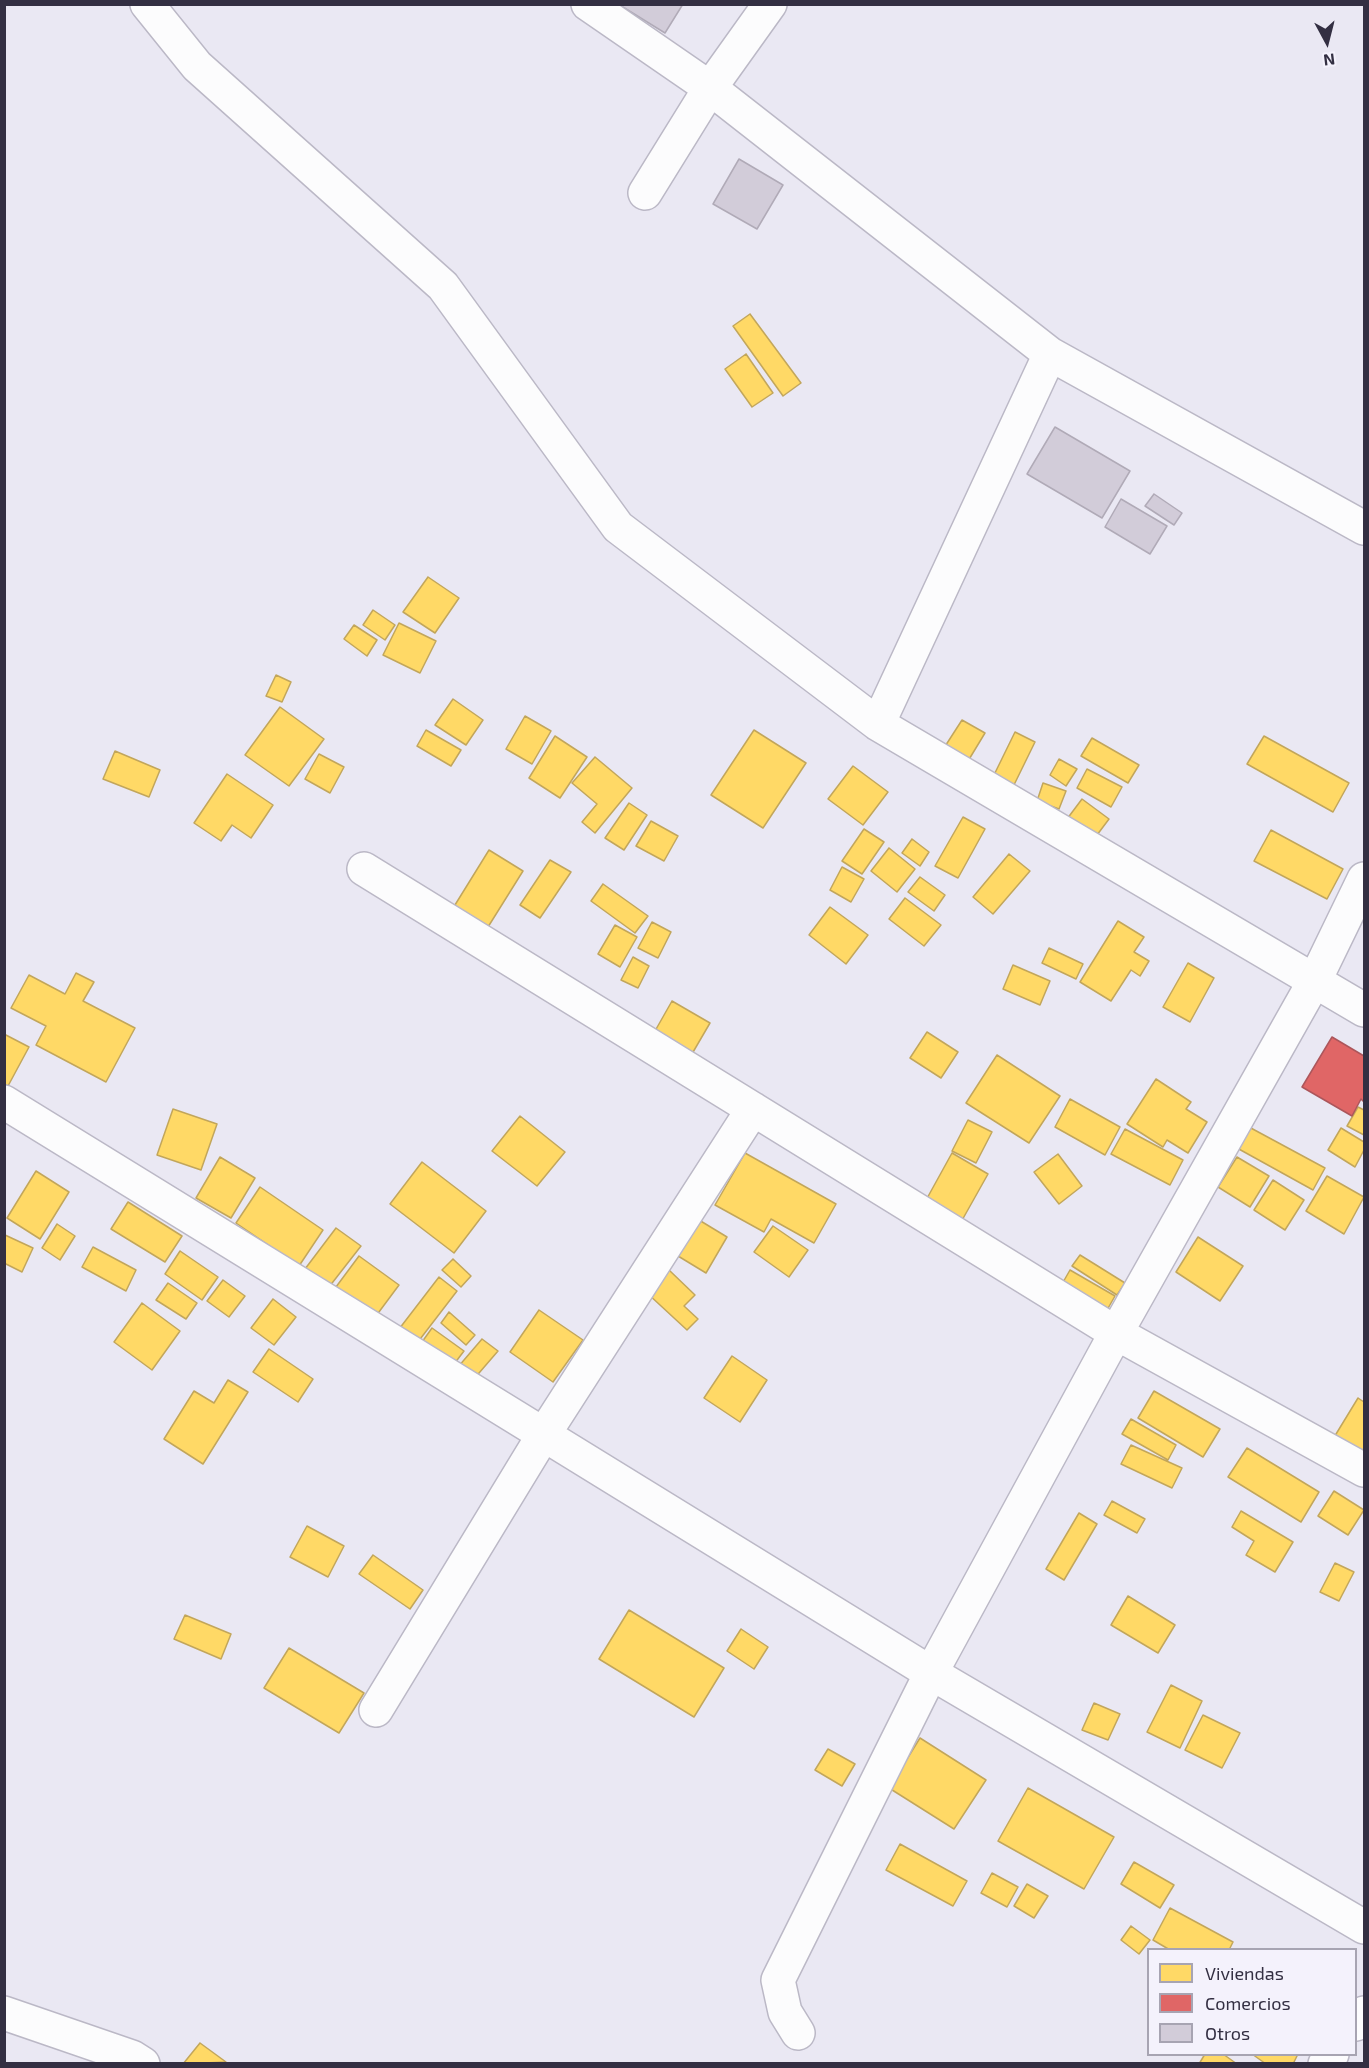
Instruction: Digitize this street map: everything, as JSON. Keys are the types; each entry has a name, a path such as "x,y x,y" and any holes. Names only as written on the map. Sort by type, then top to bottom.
{"street":[{"path":"147,4 197,66 443,286 618,527 878,724 1365,1010"},
{"path":"588,4 710,88 1050,354 1365,528"},
{"path":"645,193 710,88 770,4"},
{"path":"878,724 1050,354"},
{"path":"364,869 1116,1333 1365,1470"},
{"path":"798,2033 785,2012 778,1980 931,1673 1116,1333 1315,980 1365,879"},
{"path":"4,1102 931,1673 1365,1928"},
{"path":"376,1710 544,1434 753,1109"},
{"path":"4,2013 132,2057 143,2064"}],"building: Viviendas":[{"path":"750,314 801,383 783,396 733,326"},
{"path":"746,354 773,393 752,407 725,369"},
{"path":"428,577 459,598 435,633 403,612"},
{"path":"373,610 395,625 385,640 363,625"},
{"path":"399,623 436,641 420,673 383,655"},
{"path":"354,625 377,640 367,656 344,639"},
{"path":"276,675 291,682 282,702 266,696"},
{"path":"453,699 483,720 466,745 435,725"},
{"path":"280,707 324,739 289,786 245,755"},
{"path":"525,716 551,731 532,764 506,749"},
{"path":"962,720 985,733 965,766 942,751"},
{"path":"426,730 461,750 451,766 417,746"},
{"path":"754,730 806,763 763,828 711,795"},
{"path":"1015,732 1035,742 1012,789 992,779"},
{"path":"555,736 587,757 560,798 529,778"},
{"path":"1264,736 1349,783 1333,812 1247,764"},
{"path":"1092,738 1139,765 1128,783 1081,756"},
{"path":"115,751 160,770 149,797 103,779"},
{"path":"319,754 344,767 330,793 305,779"},
{"path":"595,757 632,788 595,833 582,822 597,804 572,783"},
{"path":"1059,759 1077,769 1066,786 1050,775"},
{"path":"853,766 888,792 863,825 828,799"},
{"path":"1087,769 1122,787 1111,807 1077,788"},
{"path":"227,774 273,805 251,838 232,825 221,841 194,823"},
{"path":"1043,783 1066,791 1059,809 1037,801"},
{"path":"1082,799 1109,819 1094,839 1067,819"},
{"path":"629,803 647,815 624,850 605,838"},
{"path":"963,817 985,829 958,878 935,866"},
{"path":"651,821 678,836 664,861 636,846"},
{"path":"864,829 884,842 862,874 842,861"},
{"path":"1271,830 1343,869 1327,899 1254,861"},
{"path":"912,839 929,852 920,866 902,853"},
{"path":"889,848 915,869 897,892 871,871"},
{"path":"489,850 523,871 483,935 450,913"},
{"path":"1009,854 1030,871 993,914 973,897"},
{"path":"550,860 571,872 540,918 520,905"},
{"path":"842,867 864,879 851,902 830,890"},
{"path":"920,877 945,895 934,911 908,892"},
{"path":"603,884 648,916 635,933 591,901"},
{"path":"905,898 941,925 924,946 889,919"},
{"path":"830,907 868,935 846,964 809,935"},
{"path":"1118,921 1144,937 1134,952 1149,961 1140,976 1131,970 1111,1001 1080,982"},
{"path":"652,922 671,932 658,958 638,948"},
{"path":"615,925 637,937 620,967 598,954"},
{"path":"1049,948 1083,964 1076,979 1042,963"},
{"path":"633,957 649,966 638,988 621,980"},
{"path":"1188,963 1214,978 1190,1022 1163,1007"},
{"path":"1013,965 1050,981 1040,1005 1003,989"},
{"path":"76,973 94,982 83,1001 135,1028 106,1082 36,1045 46,1026 11,1008 29,975 65,994"},
{"path":"672,1001 710,1023 689,1059 651,1038"},
{"path":"927,1032 958,1052 941,1078 910,1058"},
{"path":"4,1034 29,1047 8,1086 4,1084"},
{"path":"997,1055 1060,1096 1029,1143 966,1103"},
{"path":"1156,1079 1191,1102 1186,1109 1207,1122 1188,1153 1167,1140 1163,1147 1127,1124"},
{"path":"1070,1099 1120,1127 1105,1155 1055,1127"},
{"path":"1358,1107 1364,1110 1364,1135 1347,1126"},
{"path":"173,1109 217,1124 201,1170 157,1155"},
{"path":"520,1116 565,1152 537,1186 492,1151"},
{"path":"968,1120 992,1132 976,1163 952,1151"},
{"path":"1249,1127 1325,1168 1313,1190 1237,1148"},
{"path":"1341,1128 1364,1142 1364,1150 1355,1167 1328,1150"},
{"path":"1125,1129 1183,1160 1170,1185 1111,1154"},
{"path":"745,1153 836,1204 814,1243 771,1219 764,1232 715,1205"},
{"path":"952,1153 988,1174 956,1231 920,1211"},
{"path":"1058,1154 1082,1186 1059,1204 1034,1172"},
{"path":"220,1157 255,1178 231,1218 196,1198"},
{"path":"1237,1157 1269,1176 1250,1207 1218,1187"},
{"path":"422,1162 486,1211 454,1253 390,1204"},
{"path":"36,1171 69,1192 40,1239 7,1218"},
{"path":"1327,1176 1364,1197 1344,1234 1306,1211"},
{"path":"1273,1180 1304,1200 1285,1230 1254,1210"},
{"path":"260,1187 323,1230 299,1266 236,1223"},
{"path":"128,1202 182,1236 165,1262 111,1229"},
{"path":"699,1220 727,1237 706,1273 678,1256"},
{"path":"57,1224 75,1236 60,1260 42,1248"},
{"path":"773,1226 808,1250 789,1277 754,1252"},
{"path":"336,1228 361,1246 329,1287 305,1269"},
{"path":"5,1235 33,1248 22,1272 4,1263"},
{"path":"1198,1237 1243,1266 1220,1301 1176,1272"},
{"path":"93,1247 136,1270 126,1291 82,1267"},
{"path":"180,1251 218,1277 202,1300 165,1274"},
{"path":"1080,1255 1125,1283 1117,1295 1072,1266"},
{"path":"359,1256 399,1285 373,1320 333,1291"},
{"path":"453,1259 471,1276 461,1287 442,1270"},
{"path":"669,1270 695,1295 684,1306 698,1319 687,1330 647,1293"},
{"path":"1070,1270 1115,1296 1107,1310 1062,1284"},
{"path":"439,1277 457,1291 414,1347 396,1333"},
{"path":"223,1280 245,1296 229,1317 207,1301"},
{"path":"168,1283 197,1303 186,1319 156,1300"},
{"path":"273,1299 296,1317 274,1345 251,1328"},
{"path":"142,1303 180,1331 152,1370 114,1342"},
{"path":"539,1310 583,1340 553,1382 510,1352"},
{"path":"449,1312 475,1335 466,1345 441,1323"},
{"path":"432,1328 464,1351 448,1372 417,1349"},
{"path":"482,1339 498,1351 473,1380 458,1367"},
{"path":"269,1349 313,1379 298,1402 253,1372"},
{"path":"732,1356 767,1380 740,1422 704,1398"},
{"path":"228,1380 248,1392 203,1464 164,1439 194,1391 214,1403"},
{"path":"1154,1391 1220,1429 1203,1457 1138,1418"},
{"path":"1358,1398 1364,1402 1364,1458 1333,1439"},
{"path":"1131,1419 1176,1445 1168,1460 1122,1434"},
{"path":"1131,1445 1182,1468 1172,1488 1121,1464"},
{"path":"1247,1448 1319,1492 1301,1522 1228,1477"},
{"path":"1334,1491 1364,1510 1348,1535 1318,1516"},
{"path":"1112,1501 1145,1519 1137,1533 1104,1515"},
{"path":"1241,1511 1293,1542 1275,1572 1246,1555 1254,1541 1232,1527"},
{"path":"1079,1513 1097,1524 1064,1580 1046,1569"},
{"path":"307,1526 344,1546 328,1577 290,1557"},
{"path":"373,1555 423,1590 410,1609 359,1574"},
{"path":"1335,1563 1354,1572 1339,1601 1320,1592"},
{"path":"1128,1596 1175,1625 1158,1653 1111,1625"},
{"path":"629,1610 724,1668 694,1717 599,1659"},
{"path":"185,1615 231,1634 221,1659 174,1639"},
{"path":"741,1629 768,1647 754,1669 727,1651"},
{"path":"289,1648 364,1693 339,1733 264,1688"},
{"path":"1171,1685 1202,1701 1180,1748 1147,1732"},
{"path":"1094,1703 1120,1714 1108,1740 1082,1730"},
{"path":"1203,1715 1240,1733 1222,1768 1185,1750"},
{"path":"920,1738 986,1780 954,1829 889,1788"},
{"path":"828,1749 855,1764 842,1786 815,1770"},
{"path":"1028,1788 1114,1837 1084,1889 998,1841"},
{"path":"900,1844 967,1881 953,1906 886,1870"},
{"path":"1134,1862 1174,1885 1160,1908 1121,1884"},
{"path":"992,1873 1018,1887 1007,1907 981,1893"},
{"path":"1027,1884 1048,1896 1034,1918 1014,1906"},
{"path":"1170,1908 1233,1942 1230,1948 1167,1948 1153,1940"},
{"path":"1131,1926 1150,1940 1139,1954 1121,1940"},
{"path":"200,2043 226,2062 183,2064"},
{"path":"1204,2056 1226,2056 1237,2064 1199,2064"},
{"path":"1255,2056 1297,2056 1293,2064 1266,2064"}],"building: Comercios":[{"path":"1332,1037 1364,1056 1364,1102 1361,1099 1352,1116 1302,1087"}],"building: Otros":[{"path":"618,4 683,4 665,33"},
{"path":"739,159 783,185 757,229 713,204"},
{"path":"1055,427 1130,471 1102,518 1027,474"},
{"path":"1154,494 1182,513 1174,525 1145,506"},
{"path":"1121,499 1167,526 1150,554 1105,527"}]}
